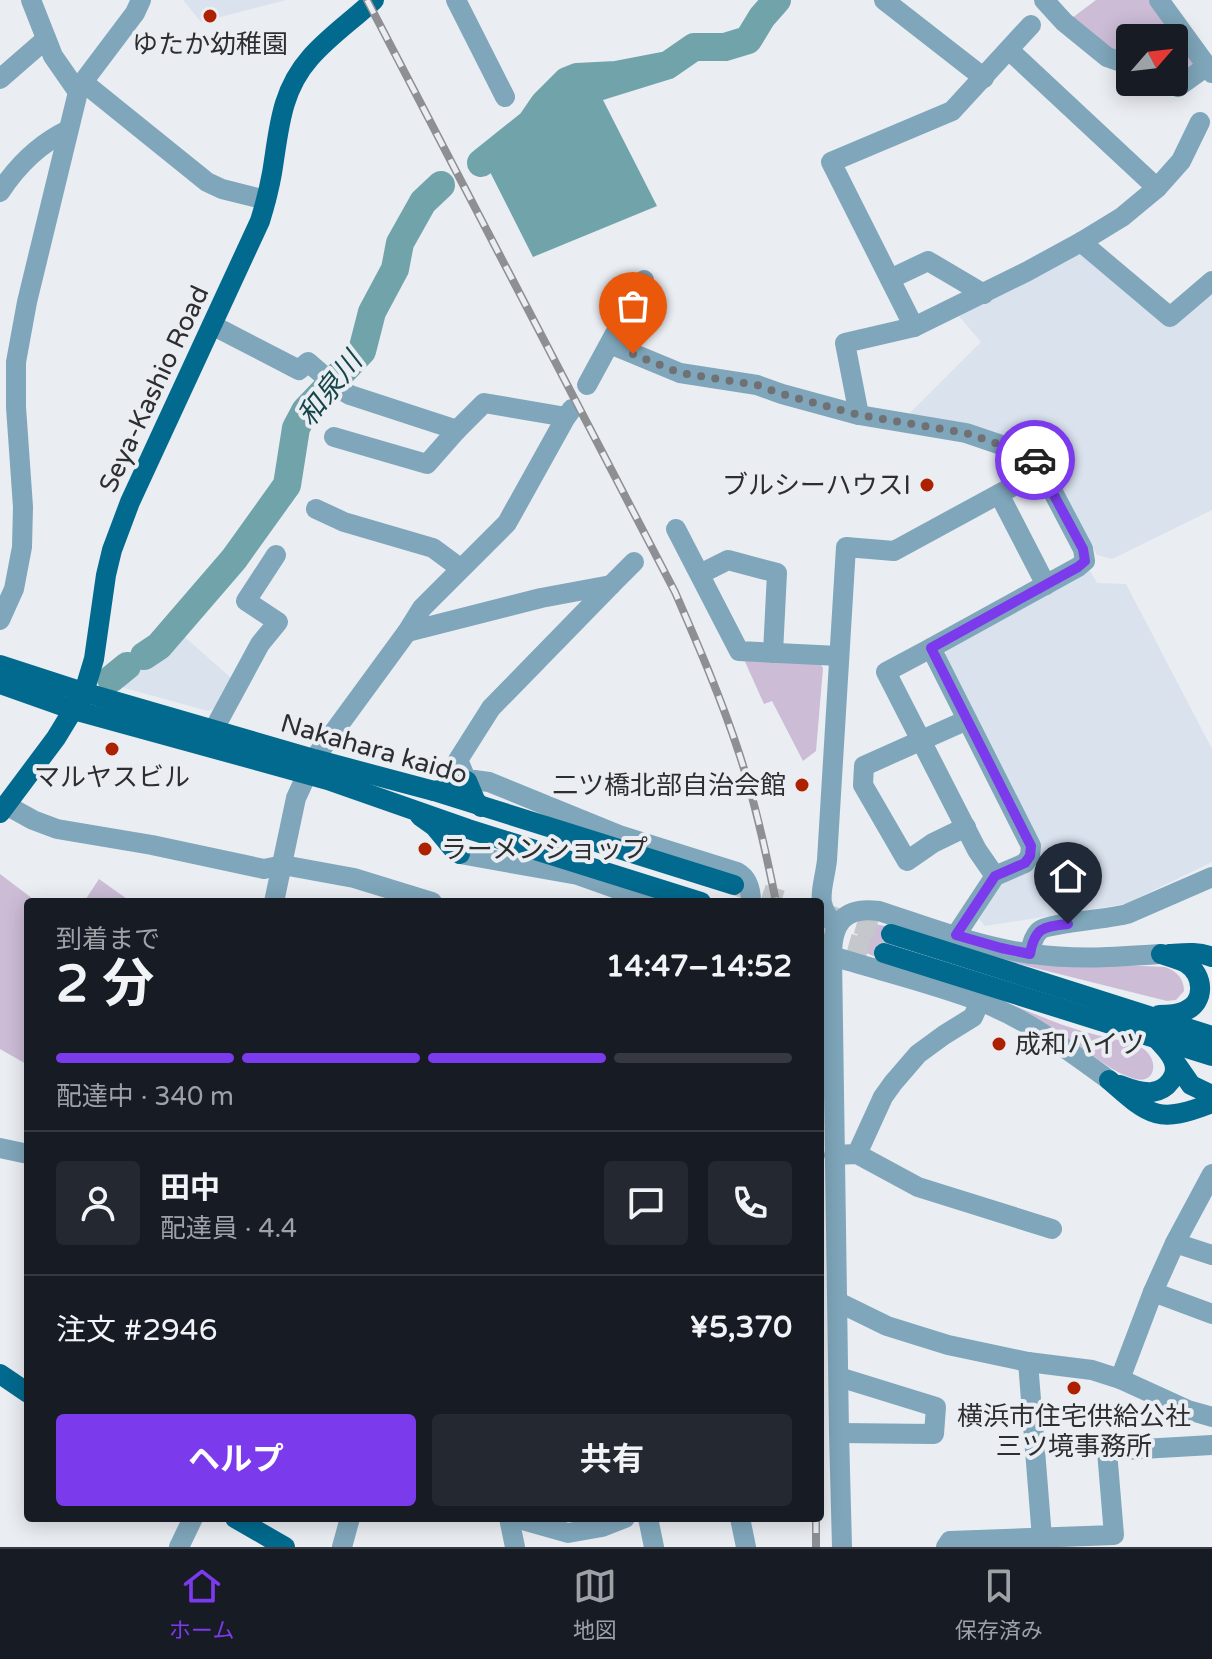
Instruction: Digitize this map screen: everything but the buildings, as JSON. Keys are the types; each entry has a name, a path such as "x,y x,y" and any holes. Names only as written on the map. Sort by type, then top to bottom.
{"main road":[{"name":"Seya-Kashio Road","path":"3,809 79,701 94,659 112,550 130,502 260,221 279,120 294,80 324,43 374,0"},
{"name":"Nakahara kaido","path":"0,665 79,701 310,766 434,791 734,885"},
{"name":"Nakahara kaido","path":"2,687 214,729 468,829 688,898"},
{"path":"434,791 467,781 481,807"},
{"path":"404,805 434,826 460,854"},
{"path":"460,854 456,840 468,829"},
{"path":"1212,1036 1146,1014 888,944 1212,1056"},
{"path":"1161,954 1190,952 1212,957"},
{"path":"1146,1014 1184,1012 1195,1005 1200,995 1200,982 1194,971 1186,964 1161,954"},
{"path":"1157,1039 1191,1085 1212,1095"},
{"path":"1109,1080 1137,1091 1162,1089 1174,1077 1173,1059"},
{"path":"1109,1080 1132,1100 1160,1115 1185,1113 1212,1103"},
{"path":"242,1522 285,1547"}],"street":[{"path":"31,0 53,56 81,87 207,182 266,200"},
{"path":"0,620 14,589 22,547 16,362 27,302 81,87 135,13 141,0"},
{"path":"456,0 503,98"},
{"path":"884,0 984,78"},
{"path":"1044,0 1064,22 1107,57 1116,60"},
{"path":"1159,0 1209,69 1188,81"},
{"path":"914,327 831,162 952,111 1031,25"},
{"path":"0,79 46,39"},
{"path":"1009,50 1157,188"},
{"path":"859,415 845,343 914,327 984,294 1122,217 1157,188 1181,161 1200,122"},
{"path":"0,192 26,158 68,130"},
{"path":"1081,242 1170,317 1212,281"},
{"path":"890,279 928,261 984,294"},
{"path":"587,385 644,280"},
{"path":"212,325 299,370 308,362 350,395 457,430"},
{"path":"610,344 680,373 757,385 859,415 966,433 1034,456 1083,549 1085,561 886,672 977,850 995,876"},
{"path":"281,898 283,865 296,798 310,766 422,608 507,523 569,413 484,403 427,464 334,437"},
{"path":"822,898 827,860 846,547 894,551 1041,471"},
{"path":"999,494 1046,585"},
{"path":"316,509 344,522 433,548 460,568"},
{"path":"676,529 739,651 839,656"},
{"path":"214,729 260,644 278,622 246,601 276,555"},
{"path":"700,574 728,560 777,573 773,653"},
{"path":"634,562 491,708 458,760 467,781 489,782 619,835 737,872 746,879 751,898"},
{"path":"407,632 541,598 611,585"},
{"path":"931,648 1031,846 1025,863 995,876 956,935"},
{"path":"966,827 933,843 907,861 863,785 864,766 967,720"},
{"path":"3,809 57,829 264,869 283,865 354,878 375,894 404,898"},
{"path":"460,854 578,875 643,898"},
{"path":"1030,954 1037,934 1046,926 1127,914 1212,877"},
{"path":"842,1547 838,1302 829,1268 835,1082 832,943 837,926 849,914 868,910 1030,954 1093,958 1161,954"},
{"path":"824,911 837,926"},
{"path":"832,956 980,1001 1025,1023 1109,1080"},
{"path":"857,1154 883,1097 893,1083 918,1054 973,1017 980,1001"},
{"path":"0,1148 24,1153"},
{"path":"834,1155 857,1154 918,1187 1052,1229"},
{"path":"1120,1379 1153,1292 1212,1174"},
{"path":"1175,1243 1212,1255"},
{"path":"1153,1292 1212,1314"},
{"path":"838,1302 887,1326 948,1345 1028,1362 1092,1370 1212,1417"},
{"path":"1028,1362 1042,1538"},
{"path":"839,1377 936,1407 934,1434 839,1433"},
{"path":"946,1547 950,1541 1114,1535 1107,1451 1212,1445"},
{"path":"179,1547 191,1522"},
{"path":"342,1547 349,1522"},
{"path":"510,1522 515,1547"},
{"path":"529,1522 568,1533 615,1522"},
{"path":"649,1522 654,1547"},
{"path":"741,1522 746,1547"}],"shaded area":[{"name":"ゆたか幼稚園","path":"183,0 286,0 201,22"},
{"path":"1096,0 1154,0 1172,24 1116,24 1116,52 1072,18"},
{"path":"1188,46 1199,61 1188,70"},
{"path":"1081,250 1172,325 1212,291 1212,510 1112,559 1097,555 1039,451 910,418 911,412 981,342 958,315"},
{"path":"1089,569 1097,583 1126,584 1212,749 1212,862 1125,904 985,926 979,919 1002,883 1035,863 944,658 947,649"},
{"path":"179,632 231,678 217,707 208,711 103,682 143,651 147,660"},
{"path":"742,655 819,662 823,668 816,751 803,761 772,701 764,704"},
{"path":"0,874 32,898 24,898 24,1063 0,1049"},
{"path":"99,879 126,898 87,898"},
{"path":"871,923 889,927 880,958 865,952 859,945 859,930"},
{"path":"1003,959 1165,967 1179,976 1184,991 1176,1000 1167,1001"},
{"path":"1010,1004 1076,1029 1140,1047 1150,1055 1152,1072 1139,1080 1120,1073"}],"water":[{"path":"668,65 674,78 603,100 657,206 533,257 486,164 559,92 577,79"}],"waterway":[{"name":"和泉川","path":"481,163 531,123 544,104 567,81 668,65 694,47 725,47 748,40 777,0"},
{"name":"和泉川","path":"144,656 159,646 234,559 287,485 296,428 305,411 362,351 372,312 395,269 400,243 423,202 441,185"},
{"name":"和泉川","path":"111,679 127,666"}],"tunnel":[{"path":"734,885 775,898"},
{"path":"828,915 891,934"},
{"path":"824,937 884,953"}],"railway":[{"path":"367,0 675,592 739,753 760,827 775,898"},
{"path":"816,1522 816,1547"}],"way so far":[{"path":"633,354 680,373 757,385 859,415 966,433 1034,456 1035,460"}],"place":[{"name":"ゆたか幼稚園","path":"210,16"},
{"name":"ブルシーハウスI","path":"927,485"},
{"name":"マルヤスビル","path":"112,749"},
{"name":"二ツ橋北部自治会館","path":"802,785"},
{"name":"ラーメンショップ","path":"425,849"},
{"name":"成和ハイツ","path":"999,1044"},
{"name":"横浜市住宅供給公社 三ツ境事務所","path":"1074,1388"}],"route":[{"path":"1035,460 1083,549 1085,561 931,648 1031,846 1025,863 995,876 956,935 1030,954 1040,930 1046,926 1068,924"}]}
